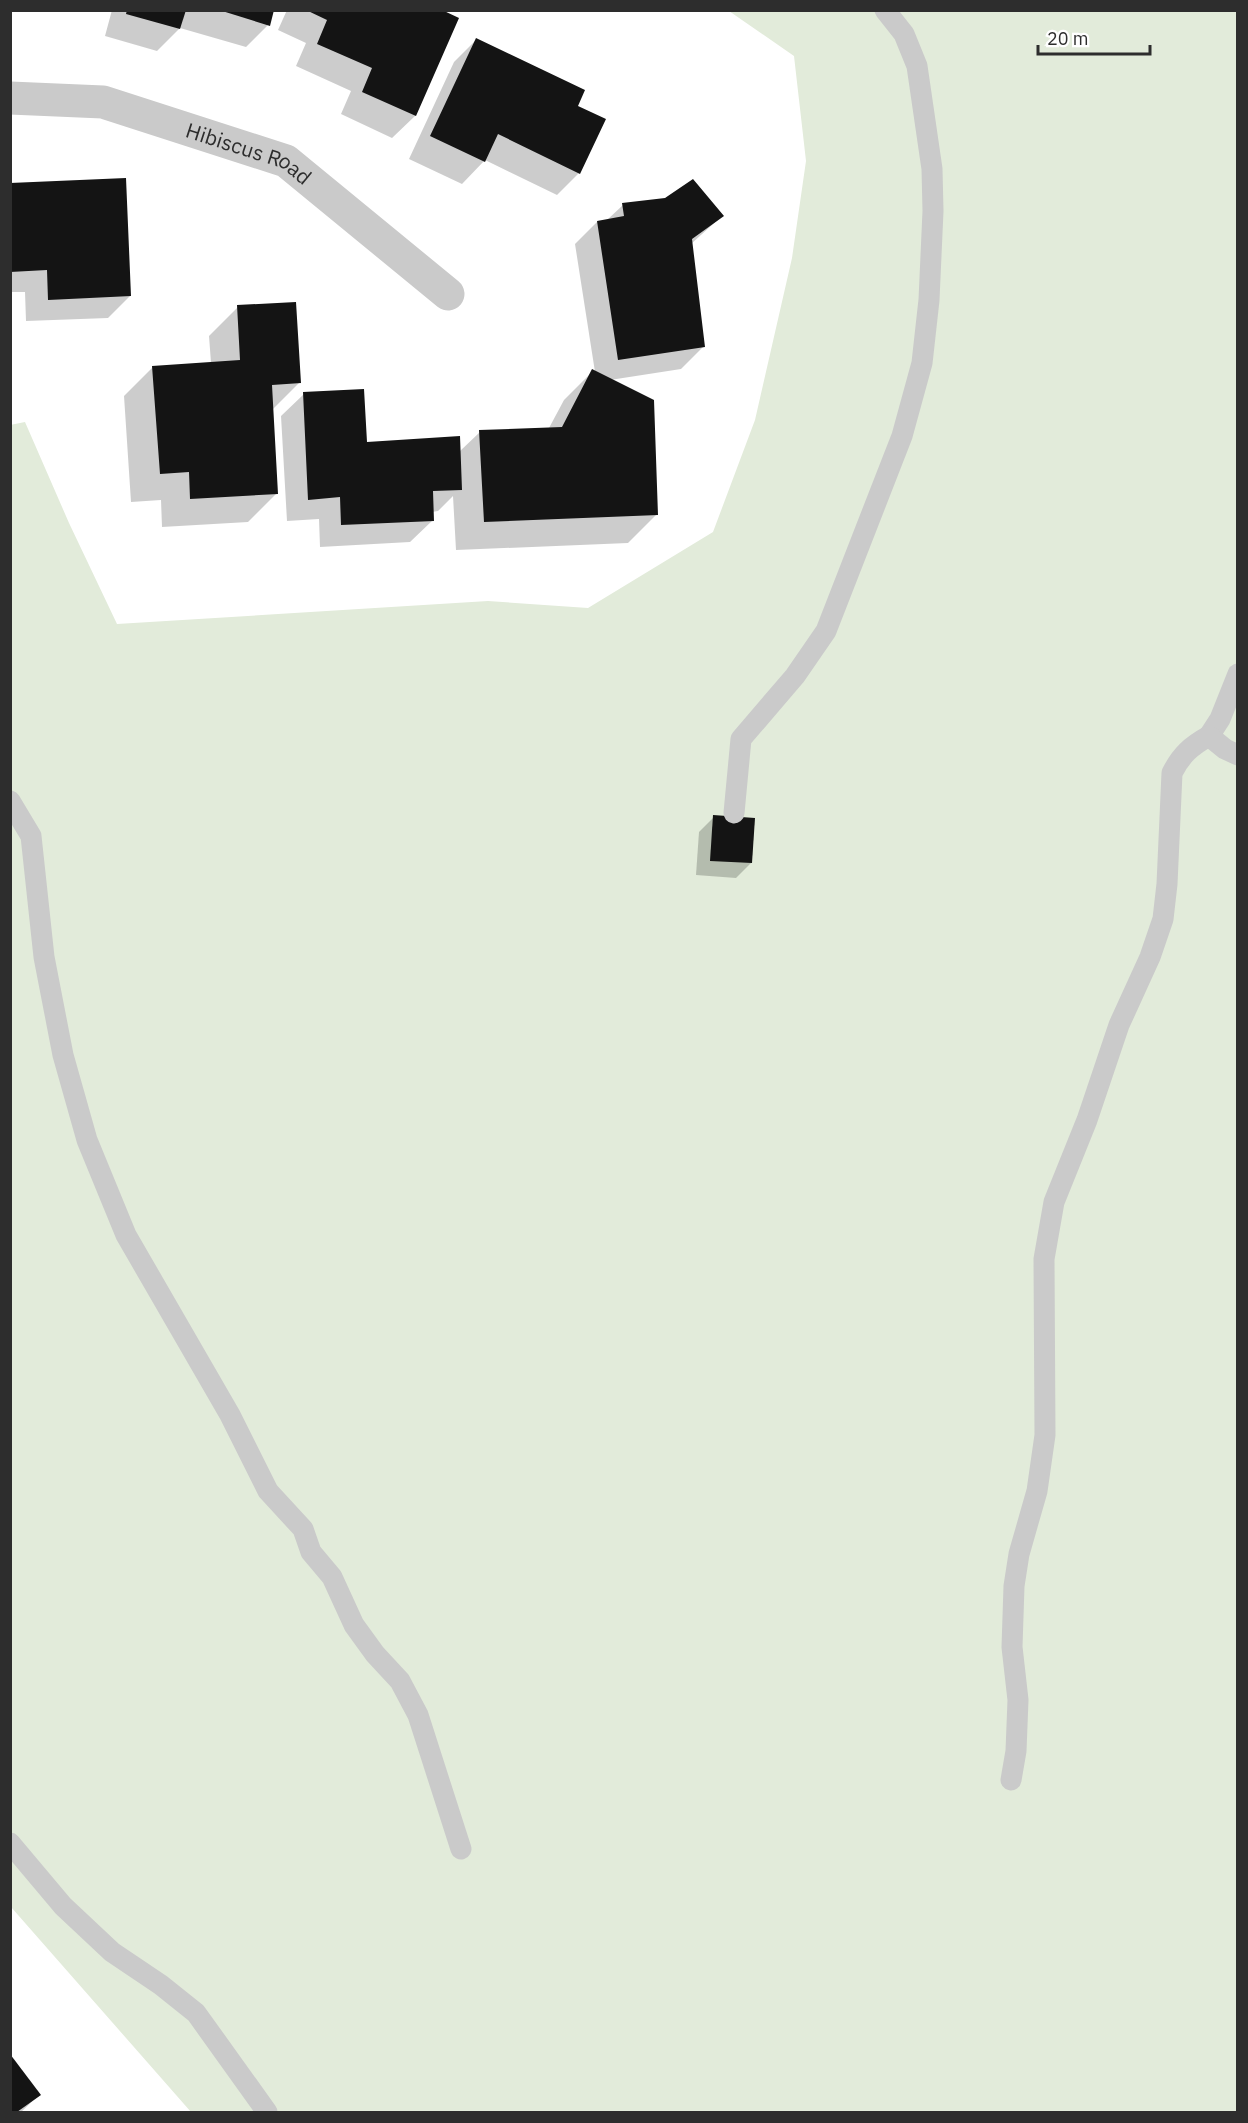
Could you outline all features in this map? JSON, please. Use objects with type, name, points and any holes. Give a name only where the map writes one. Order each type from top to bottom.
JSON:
[{"type":"street","name":"Hibiscus Road","points":[[10,98],[104,102],[286,161],[448,294]]},
{"type":"lane","points":[[734,813],[741,739],[795,676],[826,631],[902,436],[922,363],[930,288],[932,168],[917,66],[904,34],[885,10]]},
{"type":"lane","points":[[1011,1780],[1016,1751],[1018,1700],[1012,1647],[1014,1586],[1019,1554],[1037,1491],[1045,1435],[1044,1259],[1054,1202],[1087,1120],[1119,1025],[1150,957],[1163,919],[1167,884],[1172,773],[1178,760],[1189,747],[1209,736],[1220,719],[1238,674]]},
{"type":"lane","points":[[1209,736],[1225,749],[1238,755]]},
{"type":"lane","points":[[10,801],[31,836],[44,957],[63,1055],[87,1140],[126,1235],[230,1415],[268,1491],[303,1529],[311,1552],[332,1577],[354,1625],[375,1654],[400,1681],[418,1715],[461,1849]]},
{"type":"lane","points":[[10,1843],[63,1906],[112,1952],[161,1985],[196,2013],[267,2112]]},
{"type":"green space","points":[[729,11],[1237,11],[1237,2112],[191,2112],[11,1907],[10,425],[25,422],[69,523],[117,624],[488,601],[588,608],[713,532],[755,420],[792,258],[806,161],[794,56]]},
{"type":"building","points":[[127,10],[186,10],[180,29],[126,14]]},
{"type":"building","points":[[219,10],[274,10],[270,26]]},
{"type":"building","points":[[306,10],[442,10],[459,18],[416,116],[362,92],[372,68],[317,44],[327,20]]},
{"type":"building","points":[[476,38],[585,90],[578,106],[606,119],[580,174],[498,134],[485,162],[430,136]]},
{"type":"building","points":[[126,178],[131,296],[48,300],[47,270],[10,272],[10,183]]},
{"type":"building","points":[[693,179],[724,216],[692,239],[705,347],[618,360],[597,221],[624,216],[622,203],[665,198]]},
{"type":"building","points":[[296,302],[301,383],[272,385],[278,494],[190,499],[189,472],[160,474],[152,366],[240,360],[237,305]]},
{"type":"building","points":[[592,369],[654,400],[658,515],[484,522],[479,430],[562,427]]},
{"type":"building","points":[[364,389],[367,442],[460,436],[462,490],[433,491],[434,521],[341,525],[340,497],[308,500],[303,392]]},
{"type":"building","points":[[713,815],[755,818],[752,863],[710,861]]},
{"type":"building","points":[[10,2054],[41,2095],[17,2112],[10,2112]]}]
